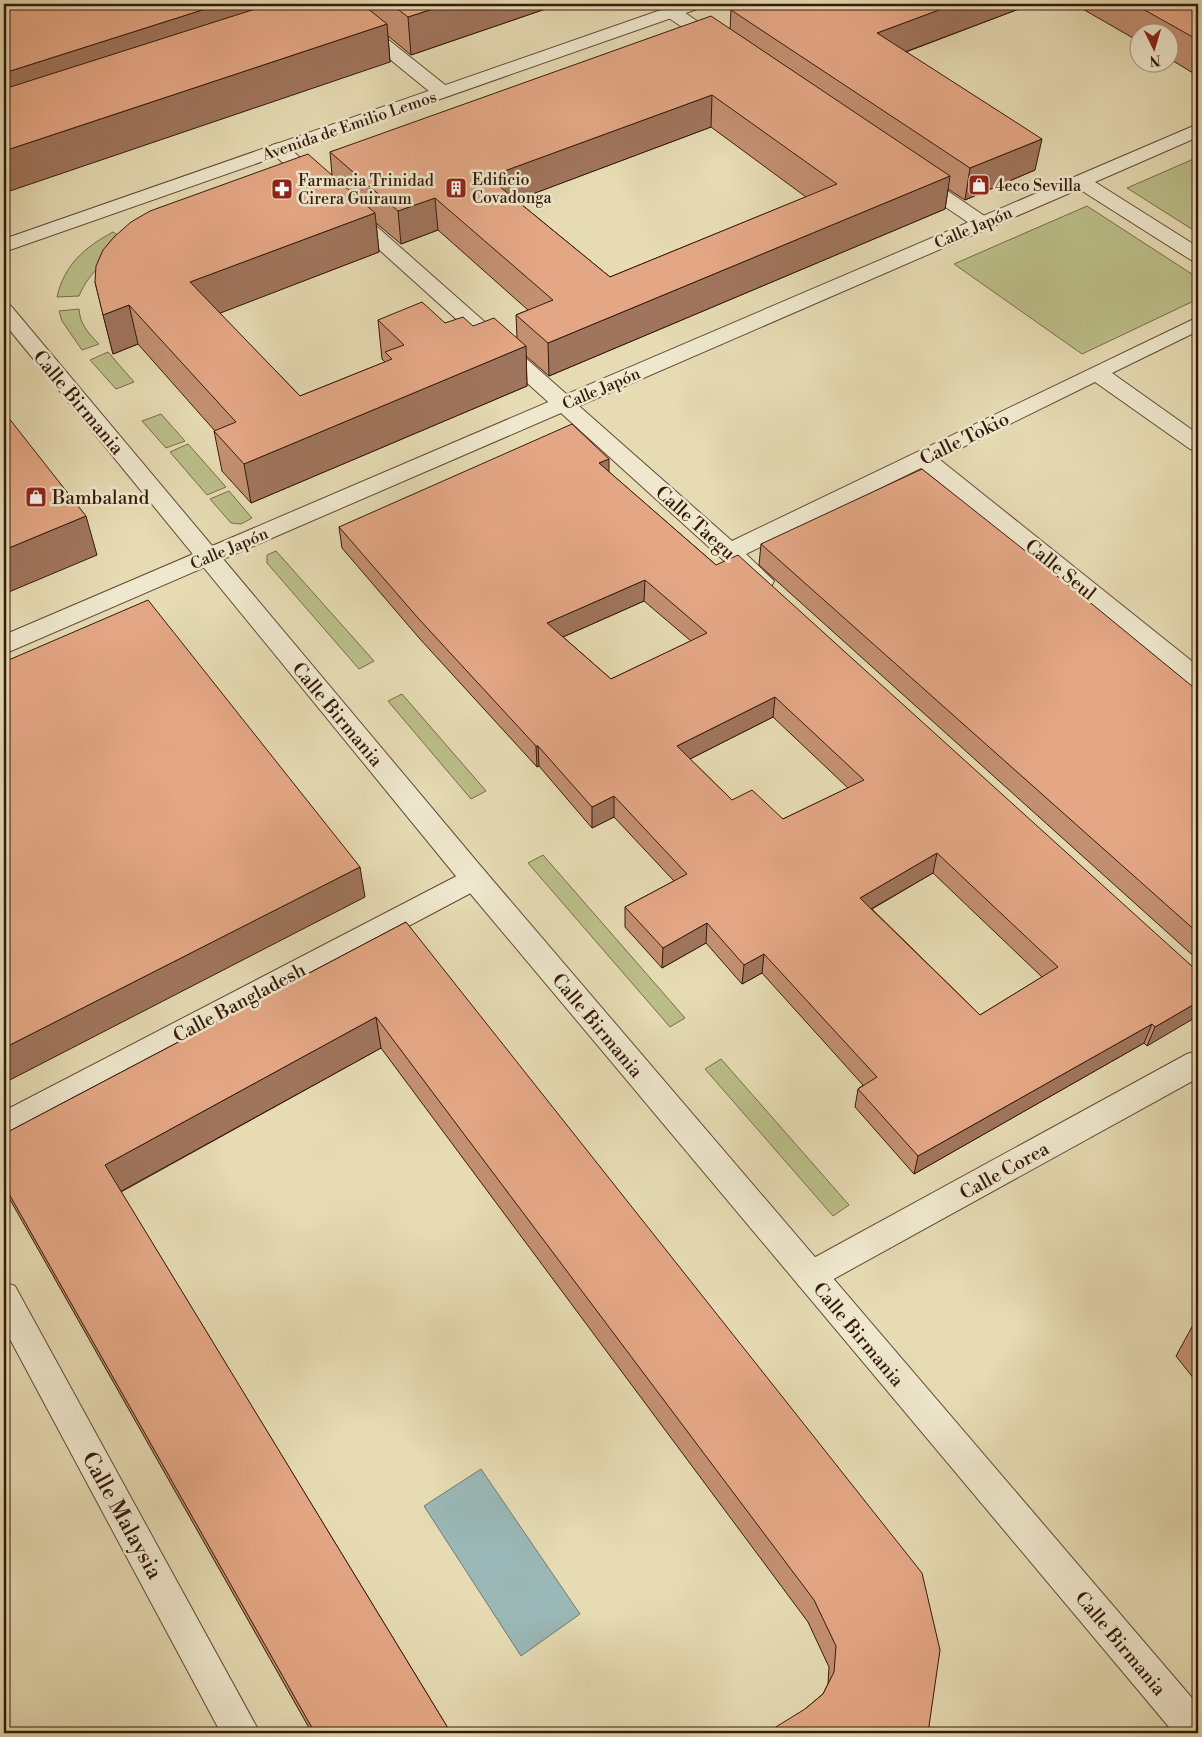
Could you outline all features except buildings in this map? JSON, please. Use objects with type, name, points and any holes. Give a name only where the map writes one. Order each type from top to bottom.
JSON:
[{"type":"street","name":"Avenida de Emilio Lemos","points":[[4,246],[694,4]]},
{"type":"street","points":[[672,12],[731,52]]},
{"type":"street","points":[[347,15],[442,92]]},
{"type":"street","name":"Calle Japón","points":[[4,645],[1198,130]]},
{"type":"street","name":"Calle Taegu","points":[[279,149],[781,599]]},
{"type":"street","points":[[904,170],[982,223]]},
{"type":"street","points":[[1080,181],[1198,256]]},
{"type":"street","name":"Calle Birmania","points":[[4,310],[474,878],[1198,1733]]},
{"type":"street","name":"Calle Tokio","points":[[730,552],[1198,323]]},
{"type":"street","points":[[1098,373],[1198,444]]},
{"type":"street","name":"Calle Seul","points":[[923,458],[1198,680]]},
{"type":"street","name":"Calle Bangladesh","points":[[4,1126],[474,878]]},
{"type":"street","name":"Calle Corea","points":[[810,1276],[1198,1063]]},
{"type":"street","name":"Calle Malaysia","points":[[4,1298],[242,1733]]},
{"type":"green space","points":[[1198,157],[1198,233],[1127,188]]},
{"type":"green space","points":[[1087,206],[1198,278],[1198,299],[1082,354],[954,264]]},
{"type":"green space","points":[[113,232],[132,244],[94,272],[79,296],[57,297],[70,266],[93,244]]},
{"type":"green space","points":[[79,309],[85,328],[99,344],[82,350],[62,321],[59,311]]},
{"type":"green space","points":[[108,352],[134,382],[116,389],[90,360]]},
{"type":"green space","points":[[161,414],[185,441],[166,448],[142,421]]},
{"type":"green space","points":[[188,444],[226,487],[207,495],[170,452]]},
{"type":"green space","points":[[229,491],[252,518],[241,524],[231,523],[210,499]]},
{"type":"green space","points":[[276,551],[374,661],[359,669],[267,563],[267,555]]},
{"type":"green space","points":[[402,694],[486,791],[471,799],[388,701]]},
{"type":"green space","points":[[543,855],[685,1018],[670,1027],[528,863]]},
{"type":"green space","points":[[721,1059],[849,1205],[833,1216],[705,1069]]},
{"type":"water","points":[[481,1469],[580,1614],[521,1656],[424,1506]]},
{"type":"place","name":"4eco Sevilla","points":[[979,185]]},
{"type":"place","name":"Edificio Covadonga","points":[[456,188]]},
{"type":"place","name":"Farmacia Trinidad Cirera Guiraum","points":[[282,189]]},
{"type":"place","name":"Bambaland","points":[[36,497]]}]
